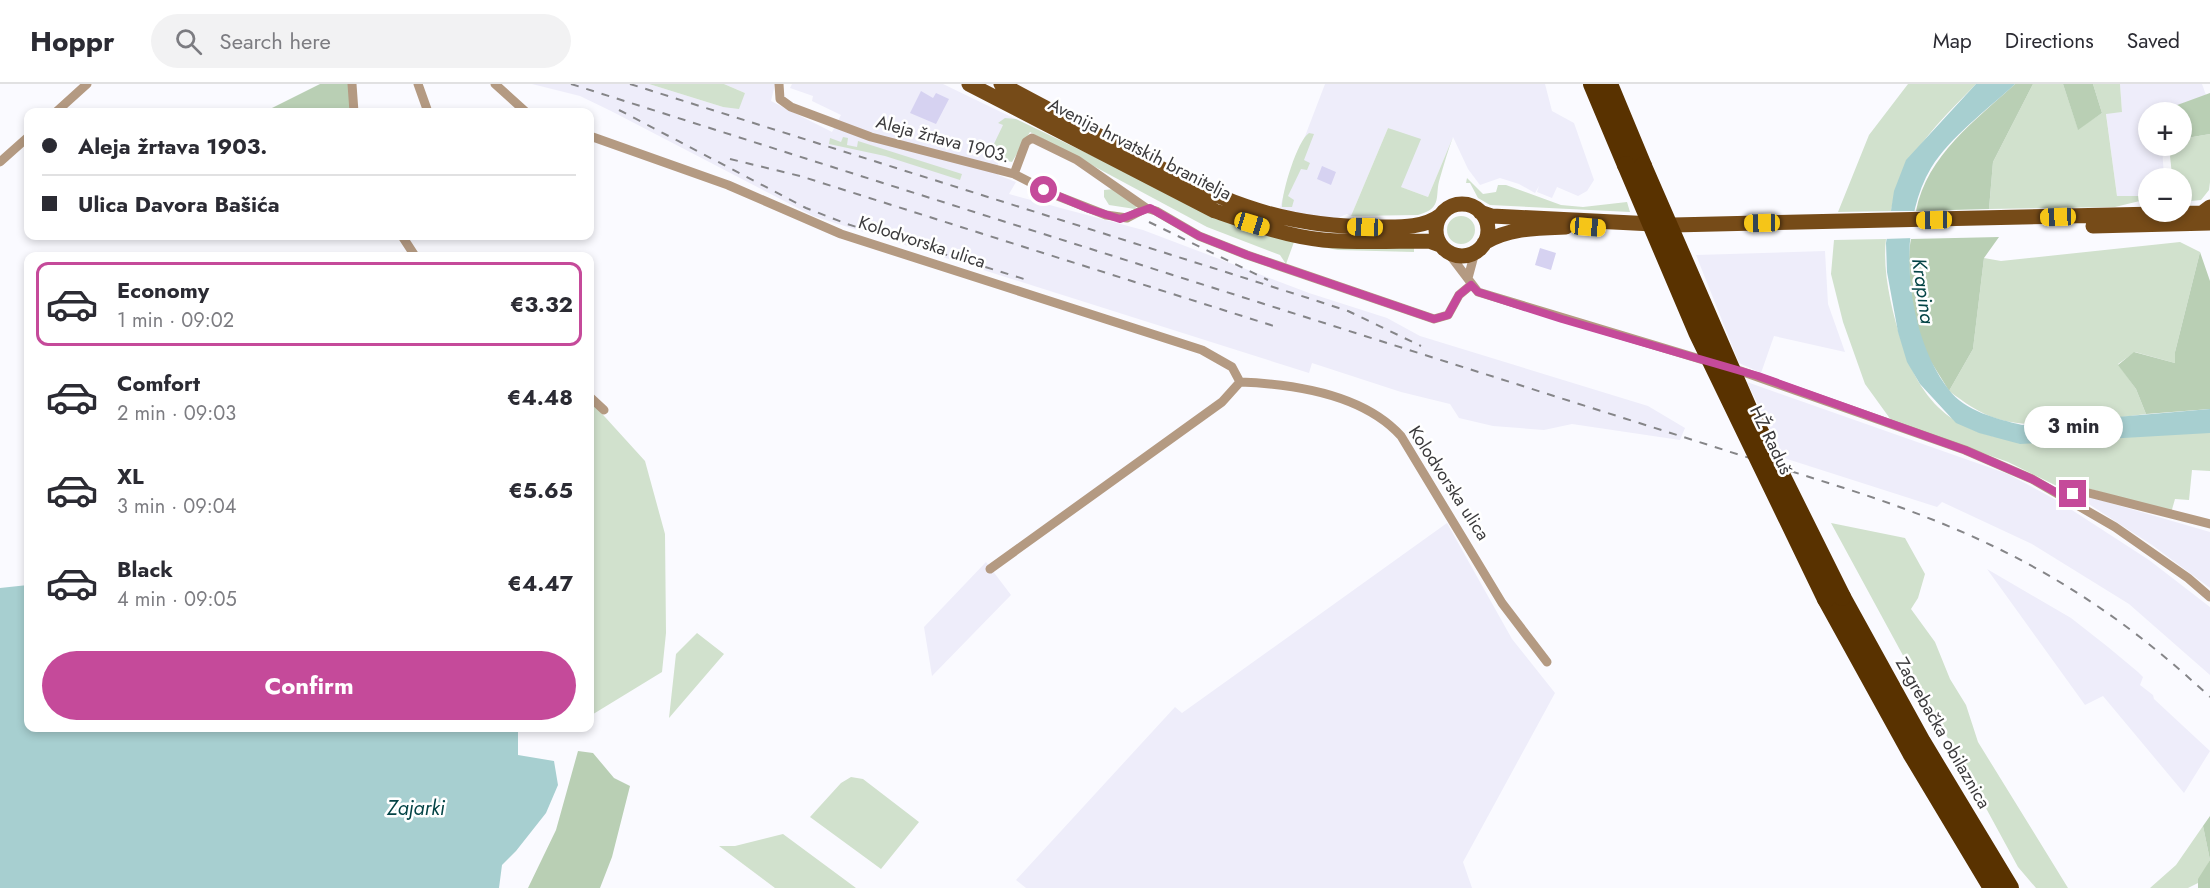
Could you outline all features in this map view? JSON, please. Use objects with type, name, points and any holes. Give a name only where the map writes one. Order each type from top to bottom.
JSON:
[{"type":"highway","points":[[1592,84],[1635,166]]},
{"type":"highway","points":[[1609,84],[1635,166]]},
{"type":"highway","name":"HŽ Raduš","points":[[1635,166],[1712,364],[1834,598]]},
{"type":"highway","name":"Zagrebačka obilaznica","points":[[1834,598],[1911,753],[1992,888]]},
{"type":"highway","name":"Zagrebačka obilaznica","points":[[1834,598],[2010,888]]},
{"type":"main road","name":"Avenija hrvatskih branitelja","points":[[969,84],[1215,211],[1252,224],[1321,240],[1429,241],[1443,247]]},
{"type":"main road","name":"Avenija hrvatskih branitelja","points":[[1001,84],[1209,193],[1270,216],[1312,224],[1384,227],[1422,225],[1440,215]]},
{"type":"main road","points":[[1804,226],[1679,233],[1562,227],[1513,231],[1499,234],[1479,248],[1460,256],[1443,247],[1436,230],[1440,215],[1457,205],[1469,205],[1492,216],[1605,219],[1660,224],[1804,226],[2210,223]]},
{"type":"main road","points":[[1999,223],[2202,213],[2210,207]]},
{"type":"main road","points":[[1479,248],[1487,223],[1480,212]]},
{"type":"street","points":[[60,108],[87,84]]},
{"type":"street","points":[[352,84],[354,108]]},
{"type":"street","points":[[418,84],[427,108]]},
{"type":"street","points":[[495,84],[522,108]]},
{"type":"street","name":"Aleja žrtava 1903.","points":[[779,84],[777,92],[782,101],[871,137],[1014,174],[1089,209],[1120,219],[1127,218],[1146,208]]},
{"type":"street","name":"Kolodvorska ulica","points":[[594,137],[728,185],[842,234],[1202,350],[1232,367],[1240,382],[1302,388],[1352,402],[1389,422],[1401,436],[1502,603],[1547,662]]},
{"type":"street","points":[[1014,174],[1026,142],[1032,138],[1077,160],[1146,208],[1156,211],[1199,236],[1247,255],[1434,319],[1448,315],[1469,282],[1479,248]]},
{"type":"street","points":[[0,162],[24,140]]},
{"type":"street","points":[[1443,247],[1478,292],[1758,376],[1965,450],[2032,479],[2115,527],[2188,578],[2210,597]]},
{"type":"street","points":[[990,569],[1222,402],[1240,382]]},
{"type":"street","points":[[594,401],[604,410]]},
{"type":"street","points":[[2061,495],[2085,492],[2210,524]]},
{"type":"shaded area","points":[[532,84],[649,84],[723,107],[745,93],[724,84],[775,84],[771,101],[832,132],[841,115],[812,101],[813,96],[790,88],[792,84],[943,84],[1030,126],[1015,156],[1000,153],[998,158],[998,175],[1016,182],[1009,194],[1143,230],[1309,293],[1387,318],[1420,336],[1648,406],[1685,428],[1680,440],[1572,424],[1544,430],[1493,426],[1459,418],[1450,404],[1401,392],[1312,363],[1309,373],[813,216],[580,96]]},
{"type":"shaded area","points":[[1325,84],[1545,84],[1552,111],[1574,123],[1594,180],[1587,191],[1578,196],[1557,187],[1552,198],[1537,192],[1539,186],[1535,193],[1519,184],[1500,178],[1480,185],[1468,169],[1453,137],[1428,197],[1401,187],[1392,130],[1388,128],[1351,216],[1347,214],[1333,220],[1297,214],[1280,208],[1286,186]]},
{"type":"shaded area","points":[[2120,84],[2202,84],[2206,95],[2187,102],[2138,102],[2138,156],[2163,156],[2163,168],[2138,168],[2138,196],[2117,196],[2106,113],[2122,112]]},
{"type":"shaded area","points":[[1825,251],[1828,304],[1845,352],[1774,336],[1761,373],[1739,363],[1696,255]]},
{"type":"shaded area","points":[[1747,382],[2008,474],[2058,501],[2149,560],[2210,607],[2210,675],[2129,604],[2032,544],[1942,502],[1937,507],[1784,458]]},
{"type":"shaded area","points":[[2086,496],[2210,532],[2210,588],[2152,545],[2084,501]]},
{"type":"shaded area","points":[[1447,523],[1512,639],[1555,693],[1463,862],[1472,888],[1026,888],[1016,880],[1175,707],[1182,713]]},
{"type":"shaded area","points":[[986,562],[1011,595],[932,676],[924,627]]},
{"type":"shaded area","points":[[1987,569],[2071,618],[2108,647],[2143,677],[2140,685],[2210,751],[2184,793],[2103,696],[2085,705]]},
{"type":"green space","points":[[320,84],[349,84],[351,108],[272,108]]},
{"type":"green space","points":[[649,84],[724,84],[745,93],[739,109],[723,107]]},
{"type":"green space","points":[[1908,84],[1976,84],[1936,126],[1912,157],[1896,192],[1891,211],[1838,212],[1869,135]]},
{"type":"green space","points":[[2015,84],[2033,84],[1993,162],[1989,209],[1916,211],[1922,191],[1942,156],[1969,125]]},
{"type":"green space","points":[[2033,84],[2063,84],[2078,129],[2102,113],[2093,84],[2120,84],[2122,112],[2106,114],[2117,196],[2138,196],[2138,201],[2115,207],[1989,209],[1993,162]]},
{"type":"green space","points":[[2063,84],[2093,84],[2102,113],[2078,130]]},
{"type":"green space","points":[[2210,93],[2210,134],[2192,137],[2192,102],[2185,102]]},
{"type":"green space","points":[[1005,118],[1016,119],[1232,223],[1414,248],[1414,252],[1338,250],[1294,242],[1286,264],[1280,255],[1207,227],[1030,132],[1012,162],[998,159],[1000,153],[992,148],[1003,125],[998,123]]},
{"type":"green space","points":[[1388,128],[1421,139],[1401,187],[1428,197],[1453,137],[1438,184],[1435,205],[1432,209],[1418,215],[1351,216]]},
{"type":"green space","points":[[1309,133],[1314,134],[1304,160],[1310,163],[1307,170],[1301,169],[1288,196],[1294,200],[1292,207],[1282,207],[1291,167],[1304,138]]},
{"type":"green space","points":[[2210,134],[2209,190],[2201,200],[2192,201],[2192,168],[2171,168],[2170,156],[2192,156],[2192,137]]},
{"type":"green space","points":[[843,137],[848,138],[847,145],[857,147],[858,141],[962,174],[960,180],[885,156],[829,144],[830,138],[841,142]]},
{"type":"green space","points":[[1467,178],[1483,194],[1496,192],[1498,185],[1506,185],[1561,205],[1583,207],[1627,202],[1630,212],[1490,205],[1478,198],[1470,183],[1466,183]]},
{"type":"green space","points":[[1114,189],[1137,205],[1135,209],[1109,205],[1104,197],[1104,190]]},
{"type":"green space","points":[[1461,216],[1471,220],[1475,230],[1471,240],[1461,244],[1451,240],[1447,230],[1451,220]]},
{"type":"green space","points":[[1999,237],[1984,258],[1973,349],[1949,391],[1927,355],[1918,330],[1910,281],[1911,239]]},
{"type":"green space","points":[[1886,239],[1885,264],[1889,291],[1902,343],[1924,390],[1953,419],[1989,435],[2030,441],[2075,441],[2166,433],[2210,433],[2210,471],[2192,470],[2189,500],[2175,499],[2171,513],[2084,487],[2063,489],[2008,462],[1891,420],[1865,384],[1843,322],[1831,274],[1834,240]]},
{"type":"green space","points":[[2180,242],[2200,252],[2175,352],[2175,363],[2135,352],[2118,364],[2136,389],[2146,414],[2071,423],[2015,423],[1985,414],[1949,391],[1973,349],[1984,258],[2001,261]]},
{"type":"green space","points":[[2200,252],[2210,281],[2210,409],[2146,414],[2136,389],[2118,365],[2134,352],[2175,363],[2175,352]]},
{"type":"green space","points":[[594,407],[645,461],[665,534],[666,633],[662,672],[594,714]]},
{"type":"green space","points":[[1831,523],[1905,538],[1925,574],[1918,598],[1911,609],[1935,642],[1950,679],[1966,705],[1978,742],[2068,888],[2036,888],[2018,867]]},
{"type":"green space","points":[[697,633],[724,654],[669,718],[676,654]]},
{"type":"green space","points":[[578,751],[593,753],[614,778],[630,786],[612,857],[600,888],[528,888],[556,830]]},
{"type":"green space","points":[[851,777],[863,779],[919,822],[881,869],[810,817],[841,783]]},
{"type":"green space","points":[[2210,816],[2210,860],[2203,826]]},
{"type":"green space","points":[[2203,826],[2210,860],[2198,883],[2188,888],[2150,888],[2176,865]]},
{"type":"green space","points":[[783,834],[856,888],[775,888],[719,846],[735,846]]},
{"type":"green space","points":[[2210,860],[2210,888],[2198,888],[2198,879]]},
{"type":"water","points":[[1976,84],[2015,84],[1959,134],[1931,168],[1920,193],[1913,220],[1910,250],[1910,281],[1923,341],[1934,367],[1949,390],[1973,409],[2022,425],[2210,409],[2210,433],[2020,444],[1979,433],[1956,423],[1920,384],[1907,362],[1898,332],[1887,272],[1886,243],[1894,191],[1906,160]]},
{"type":"water","name":"Zajarki","points":[[24,585],[24,732],[518,732],[518,755],[554,761],[558,785],[546,813],[502,865],[499,888],[0,888],[0,588]]},
{"type":"pier","points":[[1888,211],[1919,211],[1914,238],[1883,239]]},
{"type":"building","points":[[921,91],[933,98],[936,93],[949,99],[936,124],[910,113]]},
{"type":"building","points":[[1322,166],[1336,172],[1331,185],[1317,179]]},
{"type":"building","points":[[1540,248],[1556,253],[1551,270],[1535,265]]},
{"type":"railway","points":[[571,84],[1898,506],[1995,547],[2040,570],[2125,626],[2210,697]]},
{"type":"railway","points":[[630,84],[1348,311],[1421,346]]},
{"type":"railway","points":[[619,110],[806,208],[847,224],[1024,279]]},
{"type":"railway","points":[[730,159],[800,176],[1277,327]]},
{"type":"railway","points":[[1149,222],[1268,280]]},
{"type":"route","points":[[1044,190],[1120,219],[1150,208],[1199,236],[1247,255],[1434,319],[1448,315],[1459,295],[1471,285],[1478,292],[1562,319],[1758,376],[1965,450],[2032,479],[2061,495],[2073,494]]},
{"type":"water label","name":"Krapina","points":[[1923,291]]}]
